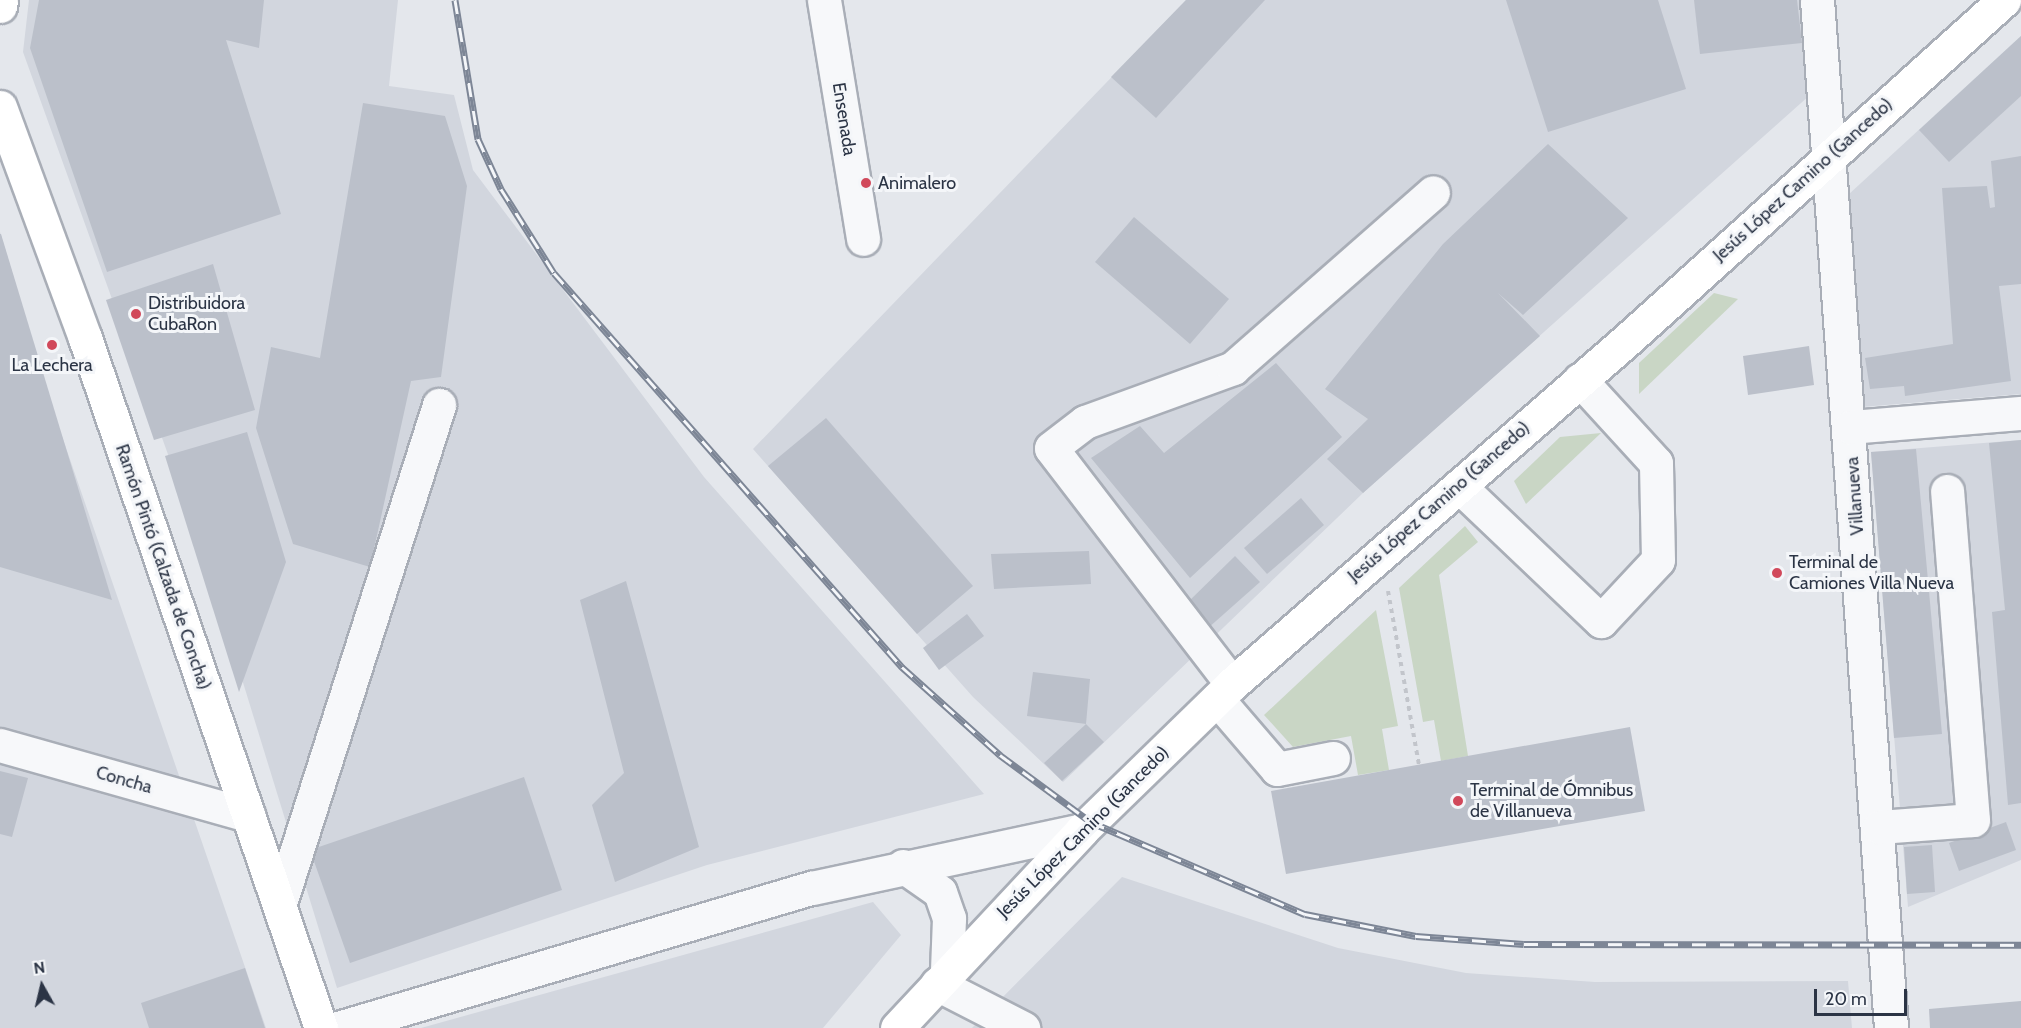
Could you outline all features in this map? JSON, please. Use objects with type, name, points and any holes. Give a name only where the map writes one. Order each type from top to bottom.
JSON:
[{"type":"main road","points":[[0,6],[1,0]]},
{"type":"main road","name":"Jesús López Camino (Gancedo)","points":[[897,1028],[942,977],[1082,830],[1225,691],[1580,380],[2004,0]]},
{"type":"main road","name":"Ramón Pintó (Calzada de Concha)","points":[[0,107],[280,903],[321,1028]]},
{"type":"street","name":"Ensenada","points":[[824,0],[863,239]]},
{"type":"street","name":"Villanueva","points":[[1817,0],[1879,827],[1891,1028]]},
{"type":"street","points":[[1333,758],[1277,769],[1225,691],[1051,448],[1085,422],[1233,368],[1433,192]]},
{"type":"street","points":[[1459,486],[1601,621],[1658,560],[1656,463],[1580,380]]},
{"type":"street","points":[[280,903],[439,405]]},
{"type":"street","points":[[1850,427],[2021,413]]},
{"type":"street","points":[[1879,827],[1973,820],[1947,491]]},
{"type":"street","name":"Concha","points":[[0,745],[248,815]]},
{"type":"street","points":[[338,1028],[903,866],[1082,830]]},
{"type":"street","points":[[903,866],[940,892],[949,918],[942,977],[1023,1028]]},
{"type":"path","points":[[1381,552],[1419,765]]},
{"type":"shaded area","points":[[29,0],[398,0],[389,86],[454,95],[473,170],[704,477],[984,794],[707,865],[337,988],[201,546],[23,52]]},
{"type":"shaded area","points":[[1186,0],[1799,0],[1810,95],[1363,493],[1063,782],[973,697],[753,449]]},
{"type":"shaded area","points":[[2021,36],[2021,394],[1861,407],[1836,206]]},
{"type":"shaded area","points":[[0,232],[54,413],[266,1028],[0,1028]]},
{"type":"shaded area","points":[[2021,440],[2021,860],[1908,907],[1871,452]]},
{"type":"shaded area","points":[[1122,877],[1338,948],[1466,973],[1595,982],[1848,981],[1852,1028],[972,1028]]},
{"type":"shaded area","points":[[873,902],[901,935],[823,1028],[421,1028]]},
{"type":"green space","points":[[1714,293],[1738,299],[1639,394],[1639,363]]},
{"type":"green space","points":[[1601,433],[1526,504],[1514,481],[1560,437]]},
{"type":"green space","points":[[1465,526],[1478,542],[1439,575],[1468,756],[1441,761],[1434,720],[1423,722],[1399,588]]},
{"type":"green space","points":[[1376,610],[1398,726],[1382,729],[1389,770],[1358,775],[1351,736],[1293,747],[1264,715]]},
{"type":"building","points":[[39,0],[264,0],[259,48],[226,40],[281,214],[107,272],[30,48]]},
{"type":"building","points":[[1186,0],[1265,0],[1156,118],[1111,77]]},
{"type":"building","points":[[1506,0],[1658,0],[1686,89],[1548,132]]},
{"type":"building","points":[[1694,0],[1797,0],[1802,43],[1700,54]]},
{"type":"building","points":[[2021,36],[2021,96],[1949,162],[1919,130]]},
{"type":"building","points":[[363,103],[445,116],[467,186],[441,377],[411,381],[370,567],[293,544],[256,428],[271,347],[320,358]]},
{"type":"building","points":[[1548,144],[1628,218],[1523,315],[1498,293],[1540,336],[1363,493],[1327,459],[1368,419],[1325,389],[1443,244]]},
{"type":"building","points":[[2021,156],[2021,284],[1999,286],[2011,381],[1905,396],[1904,386],[1870,389],[1865,358],[1953,344],[1942,188],[1987,186],[1990,208],[1995,207],[1991,161]]},
{"type":"building","points":[[1134,217],[1229,299],[1190,344],[1095,262]]},
{"type":"building","points":[[1,234],[112,600],[0,567]]},
{"type":"building","points":[[213,264],[255,410],[154,440],[106,300]]},
{"type":"building","points":[[1809,346],[1814,385],[1748,395],[1743,356]]},
{"type":"building","points":[[1276,363],[1342,437],[1190,578],[1091,458],[1140,426],[1164,453]]},
{"type":"building","points":[[826,418],[973,586],[917,634],[768,466]]},
{"type":"building","points":[[247,432],[286,562],[239,692],[165,456]]},
{"type":"building","points":[[2021,440],[2021,803],[2008,805],[1992,612],[2005,610],[1989,443]]},
{"type":"building","points":[[1916,449],[1942,734],[1894,738],[1871,452]]},
{"type":"building","points":[[1301,498],[1324,525],[1267,574],[1244,548]]},
{"type":"building","points":[[1089,551],[1091,584],[994,589],[991,554]]},
{"type":"building","points":[[1235,556],[1260,582],[1207,629],[1186,604]]},
{"type":"building","points":[[626,581],[699,847],[615,882],[592,805],[624,773],[580,600]]},
{"type":"building","points":[[967,614],[984,636],[939,670],[923,648]]},
{"type":"building","points":[[1033,672],[1090,679],[1086,724],[1027,716]]},
{"type":"building","points":[[1086,724],[1104,742],[1062,781],[1044,763]]},
{"type":"building","name":"Terminal de Ómnibus de Villanueva","points":[[1630,727],[1645,811],[1286,874],[1271,791]]},
{"type":"building","points":[[0,771],[28,778],[12,837],[0,834]]},
{"type":"building","points":[[524,777],[562,890],[350,963],[310,850]]},
{"type":"building","points":[[2006,822],[2016,850],[1959,871],[1949,843]]},
{"type":"building","points":[[1932,845],[1935,892],[1907,894],[1904,847]]},
{"type":"building","points":[[245,968],[265,1028],[149,1028],[141,1003]]},
{"type":"building","points":[[2021,1001],[2021,1028],[1930,1028],[1929,1009]]},
{"type":"railway","points":[[455,0],[478,139],[501,189],[554,273],[902,667],[1000,755],[1091,822],[1305,914],[1416,936],[1524,944],[2021,945]]},
{"type":"place","name":"Animalero","points":[[866,183]]},
{"type":"place","name":"Distribuidora CubaRon","points":[[136,314]]},
{"type":"place","name":"La Lechera","points":[[52,345]]},
{"type":"place","name":"Terminal de Camiones Villa Nueva","points":[[1777,573]]},
{"type":"place","name":"Terminal de Ómnibus de Villanueva","points":[[1458,801]]}]
